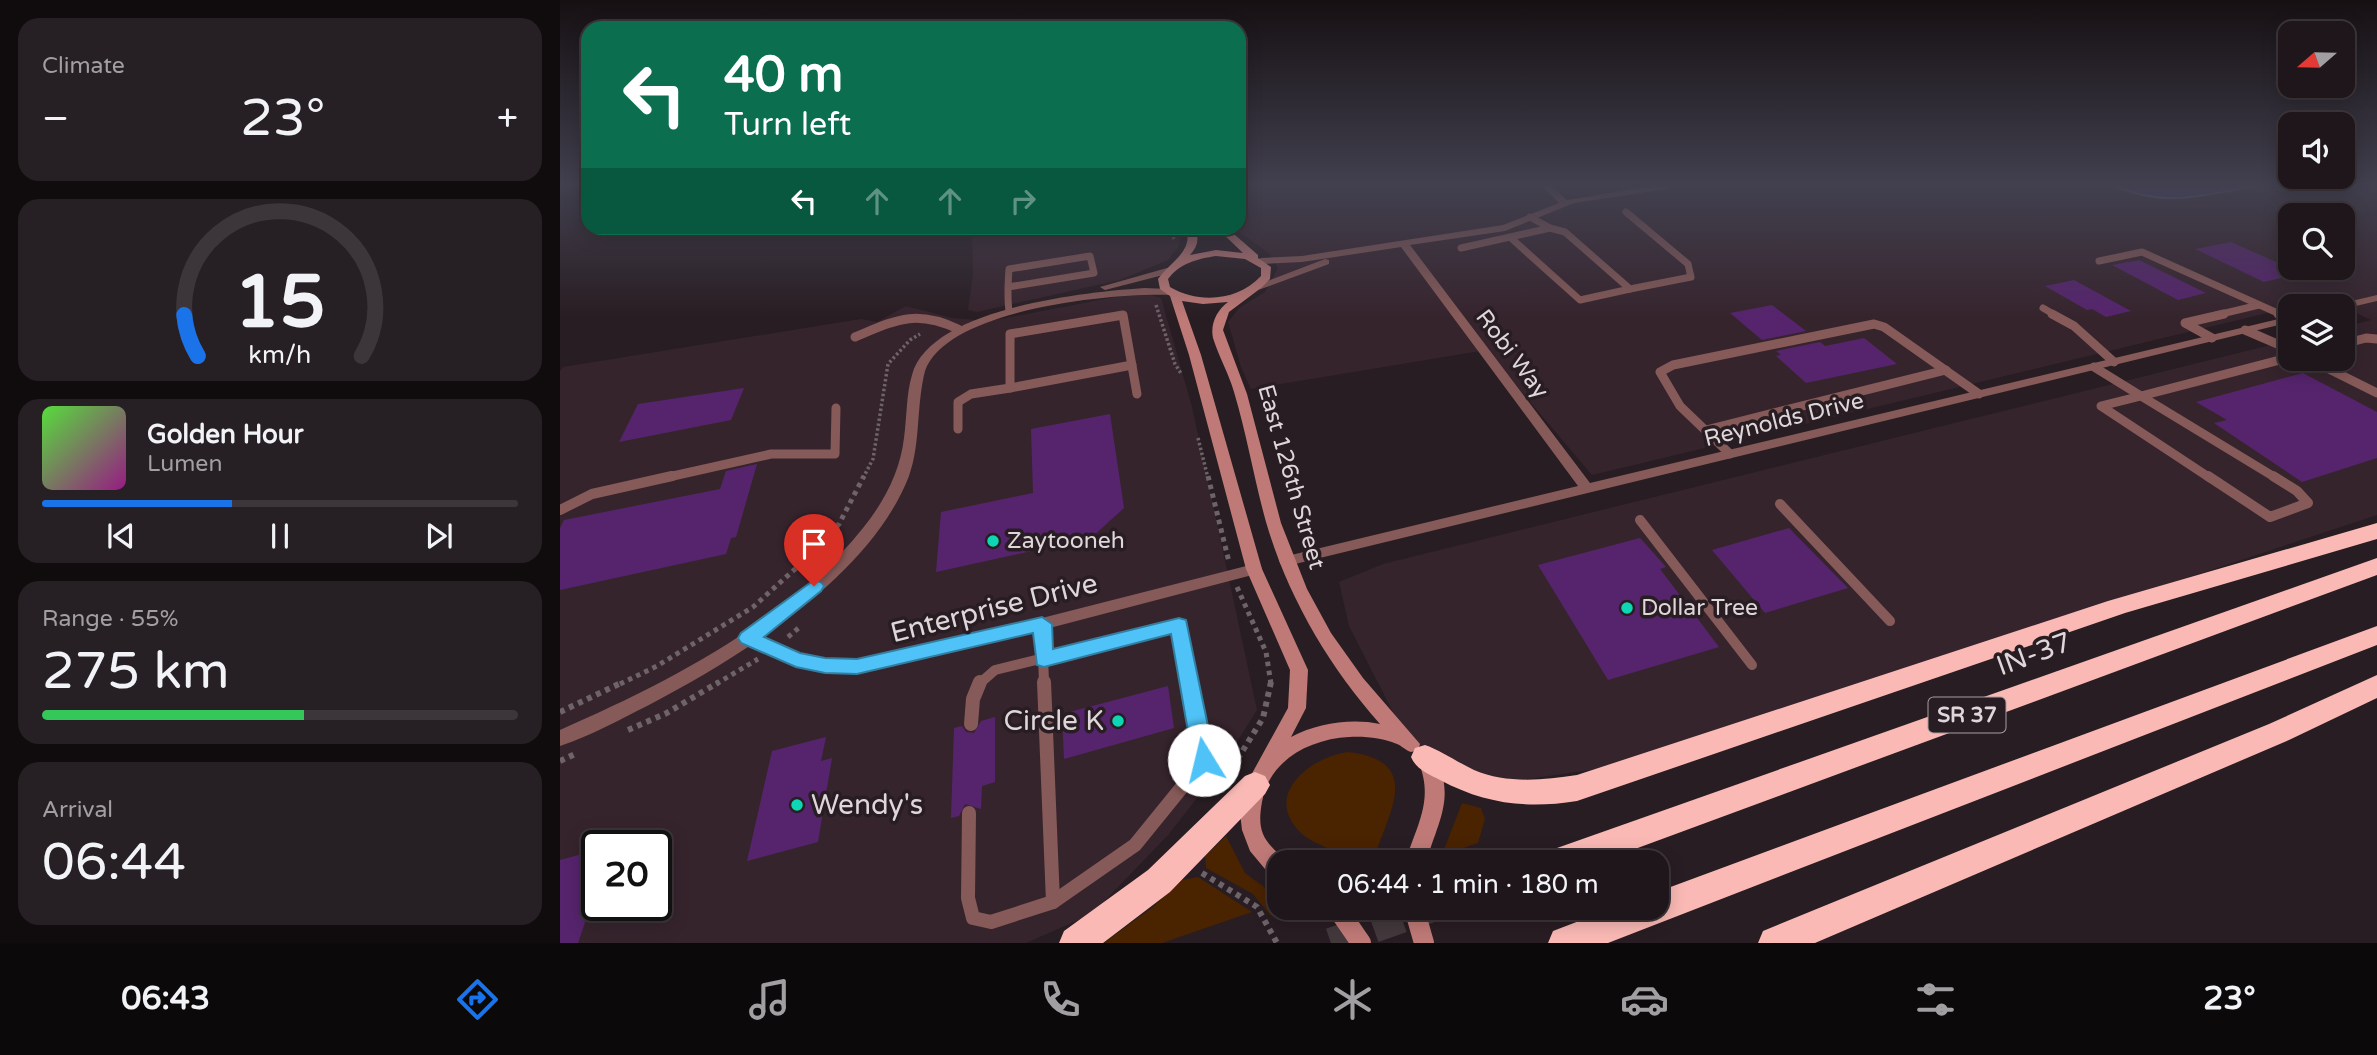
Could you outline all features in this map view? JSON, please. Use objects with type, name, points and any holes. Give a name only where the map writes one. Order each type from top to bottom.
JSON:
[{"type":"highway","points":[[1418,750],[1455,776],[1489,789],[1522,794],[1577,788],[2117,607],[2377,531]]},
{"type":"highway","name":"IN-37","points":[[1592,850],[2377,566]]},
{"type":"highway","points":[[1669,903],[2377,635]]},
{"type":"highway","points":[[1775,943],[2279,732],[2377,686]]},
{"type":"highway","points":[[1076,943],[1159,881],[1261,775]]},
{"type":"highway","points":[[1565,943],[1625,920]]},
{"type":"main road","points":[[1193,235],[1193,245],[1162,282],[1172,294],[1200,373],[1254,569],[1268,605],[1292,650],[1301,683],[1294,716],[1261,775],[1250,806],[1252,835],[1257,846],[1267,856]]},
{"type":"main road","points":[[1172,294],[1194,300],[1218,300],[1254,289],[1267,273],[1258,260],[1231,235]]},
{"type":"main road","points":[[1172,268],[1216,253],[1258,260]]},
{"type":"main road","name":"East 126th Street","points":[[1254,289],[1222,313],[1217,324],[1217,335],[1239,387],[1287,561],[1312,614],[1348,669],[1378,711],[1418,750]]},
{"type":"main road","points":[[1261,775],[1303,740],[1342,729],[1385,732],[1418,750],[1435,780],[1437,799],[1419,850]]},
{"type":"main road","points":[[1345,920],[1361,943]]},
{"type":"main road","points":[[1417,920],[1424,943]]},
{"type":"street","points":[[1258,260],[1404,244],[1493,230]]},
{"type":"street","points":[[1254,289],[1328,261],[1404,244]]},
{"type":"street","name":"Robi Way","points":[[1404,244],[1587,489]]},
{"type":"street","points":[[1026,308],[1172,268]]},
{"type":"street","points":[[560,738],[689,674],[748,638],[782,615],[847,557],[885,510],[903,475],[910,444],[918,374],[923,360],[933,347],[958,329],[1009,311],[1130,291],[1172,294]]},
{"type":"street","points":[[2355,303],[2377,298]]},
{"type":"street","name":"Reynolds Drive","points":[[1287,561],[2278,322]]},
{"type":"street","name":"Enterprise Drive","points":[[748,638],[796,659],[825,666],[857,666],[1042,624],[1254,569]]},
{"type":"lane","points":[[1461,248],[1512,239],[1543,230]]},
{"type":"lane","points":[[1558,230],[1565,232],[1630,289]]},
{"type":"lane","points":[[1512,239],[1580,300],[1691,277],[1688,264],[1647,230]]},
{"type":"lane","points":[[2099,261],[2142,252],[2174,264],[2278,313]]},
{"type":"lane","points":[[1008,287],[1094,273],[1090,257],[1009,269],[1008,287],[1009,311]]},
{"type":"lane","points":[[2213,338],[2185,323],[2259,304]]},
{"type":"lane","points":[[2043,308],[2074,326],[2114,362]]},
{"type":"lane","points":[[855,337],[908,316],[919,315],[942,321],[958,329]]},
{"type":"lane","points":[[1010,388],[1010,334],[1123,316],[1138,394]]},
{"type":"lane","points":[[1730,454],[1664,383],[1660,372],[1673,365],[1874,324],[1884,327],[1979,394]]},
{"type":"lane","points":[[2245,330],[2278,344]]},
{"type":"lane","points":[[2355,341],[2377,339]]},
{"type":"lane","points":[[2094,367],[2141,396],[2297,491],[2308,503],[2270,517],[2101,406],[2141,396],[2278,360]]},
{"type":"lane","points":[[958,429],[958,402],[971,394],[1132,366]]},
{"type":"lane","points":[[1706,429],[1946,370]]},
{"type":"lane","points":[[2332,371],[2377,394]]},
{"type":"lane","points":[[560,510],[592,494],[771,454],[835,454],[836,408]]},
{"type":"lane","points":[[1780,504],[1890,621]]},
{"type":"lane","points":[[1640,520],[1752,665]]},
{"type":"lane","points":[[1042,624],[1053,902]]},
{"type":"lane","points":[[969,813],[968,898],[973,918],[991,922],[1053,902],[1135,845],[1204,760],[1179,625],[995,670],[981,678],[973,692],[971,724]]},
{"type":"path","points":[[1171,248],[1173,235]]},
{"type":"path","points":[[1150,298],[1156,305],[1185,385]]},
{"type":"path","points":[[560,712],[657,666],[700,641],[752,607],[815,551],[839,524],[873,459],[888,364],[910,340],[942,321]]},
{"type":"path","points":[[1196,434],[1227,556]]},
{"type":"path","points":[[1264,917],[1277,943]]},
{"type":"shaded area","points":[[1246,230],[2278,230],[2278,280],[2355,280],[2355,230],[2377,230],[2377,515],[1618,766],[1520,780],[1421,767],[1349,626],[1339,582],[1383,564],[2278,343],[2278,371],[2355,371],[2355,324],[2371,320],[2355,313],[2355,294],[2278,294],[2278,311],[1592,475],[1486,350],[1251,389],[1241,367],[1228,322],[1239,308],[1265,292],[1278,268],[1269,253],[1243,235],[1246,235]]},
{"type":"shaded area","points":[[972,235],[1180,235],[1179,246],[1168,260],[1120,280],[977,312],[968,310],[973,274]]},
{"type":"shaded area","points":[[1151,295],[1161,298],[1192,407],[1257,710],[1221,767],[1169,834],[1092,914],[1026,943],[560,943],[560,371],[563,367],[861,319],[877,322],[906,306],[952,318],[989,321],[1121,296]]},
{"type":"shaded area","points":[[1349,752],[1373,758],[1388,767],[1394,780],[1395,794],[1391,811],[1377,850],[1331,850],[1307,838],[1290,818],[1286,804],[1296,779],[1320,761]]},
{"type":"shaded area","points":[[1462,803],[1481,808],[1485,819],[1478,843],[1457,850],[1444,850]]},
{"type":"shaded area","points":[[1226,836],[1245,873],[1267,889],[1267,911],[1253,894],[1206,868],[1205,856]]},
{"type":"shaded area","points":[[1198,877],[1252,912],[1162,943],[1104,943],[1153,907],[1182,880]]},
{"type":"building","points":[[2231,242],[2278,263],[2278,279],[2264,282],[2195,249]]},
{"type":"building","points":[[2139,260],[2206,293],[2178,300],[2112,265]]},
{"type":"building","points":[[2074,280],[2131,311],[2106,317],[2092,309],[2087,310],[2045,286]]},
{"type":"building","points":[[1772,305],[1806,331],[1762,340],[1730,313]]},
{"type":"building","points":[[1864,338],[1897,364],[1806,383],[1776,356],[1781,355],[1776,351],[1820,342],[1825,346]]},
{"type":"building","points":[[2303,373],[2377,412],[2377,458],[2302,482],[2214,423],[2227,420],[2196,402]]},
{"type":"building","points":[[744,388],[731,420],[619,442],[638,404]]},
{"type":"building","points":[[1110,414],[1124,508],[1091,538],[936,572],[941,512],[1033,493],[1031,429]]},
{"type":"building","points":[[757,464],[736,537],[731,538],[726,554],[560,590],[560,528],[564,520],[720,489],[726,471]]},
{"type":"building","points":[[1789,528],[1848,588],[1765,613],[1712,550]]},
{"type":"building","name":"Dollar Tree","points":[[1640,538],[1666,567],[1660,569],[1719,647],[1608,680],[1538,565]]},
{"type":"building","name":"Circle K","points":[[1168,686],[1174,728],[1064,759],[1062,714]]},
{"type":"building","points":[[995,717],[995,782],[982,786],[981,809],[965,804],[959,816],[951,818],[954,728],[962,726],[966,732],[974,733],[981,721]]},
{"type":"building","name":"Wendy's","points":[[826,737],[821,761],[832,758],[818,842],[747,861],[772,751]]},
{"type":"building","points":[[581,854],[581,921],[585,921],[578,943],[560,943],[560,860]]},
{"type":"tunnel","points":[[1331,943],[1395,920]]},
{"type":"place","name":"Zaytooneh","points":[[993,541]]},
{"type":"place","name":"Dollar Tree","points":[[1627,608]]},
{"type":"place","name":"Circle K","points":[[1118,721]]},
{"type":"place","name":"Wendy's","points":[[797,805]]},
{"type":"route","points":[[814,586],[782,615],[748,638],[796,659],[825,666],[857,666],[1042,624],[1044,659],[1179,625],[1204,760]]}]
